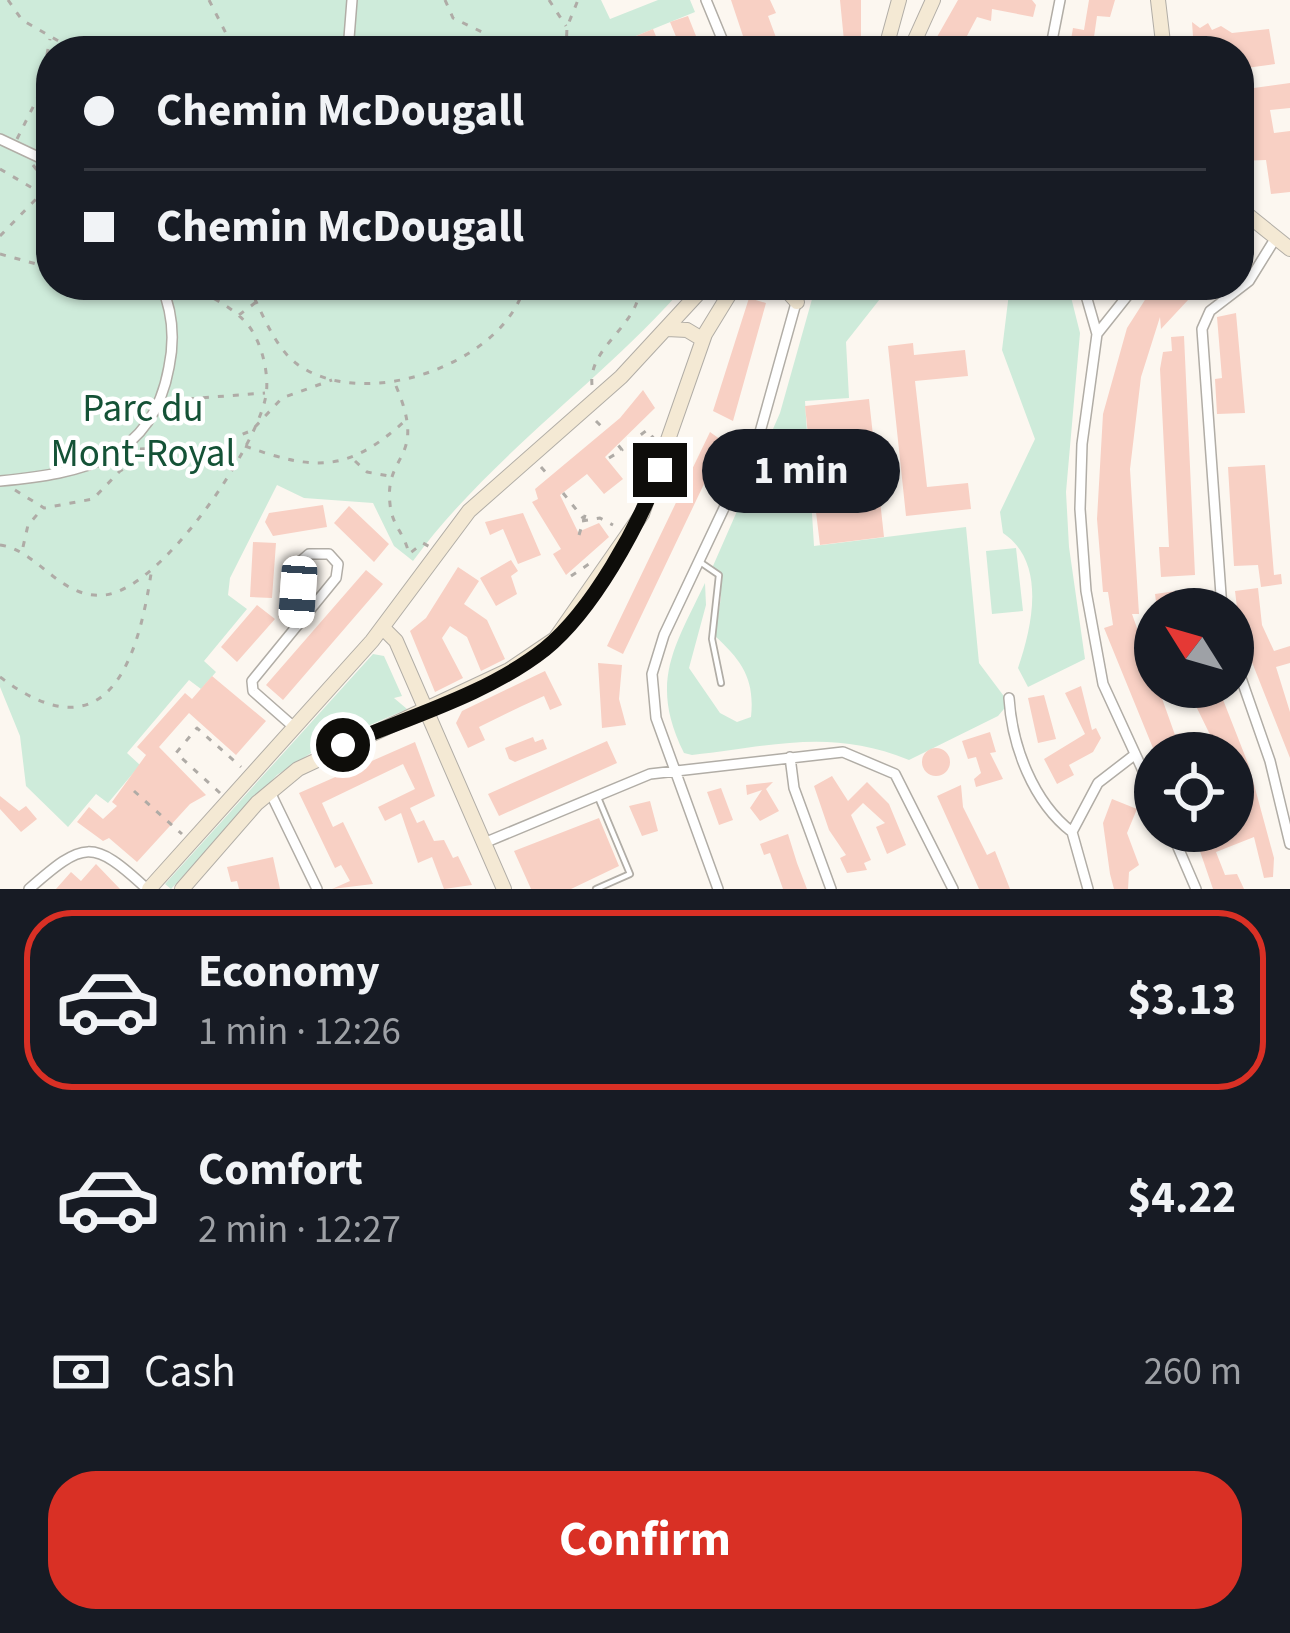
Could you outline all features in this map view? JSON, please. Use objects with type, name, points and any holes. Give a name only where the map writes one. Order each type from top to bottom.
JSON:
[{"type":"main road","points":[[889,36],[899,0]]},
{"type":"main road","points":[[917,36],[933,0]]},
{"type":"main road","points":[[1160,3],[1163,36]]},
{"type":"main road","points":[[1254,221],[1290,249]]},
{"type":"main road","points":[[148,889],[383,628],[469,512],[668,329],[693,300]]},
{"type":"main road","points":[[182,889],[270,791],[325,754],[426,711],[535,656],[570,621],[642,514],[702,339],[726,300]]},
{"type":"main road","points":[[668,329],[702,339]]},
{"type":"main road","points":[[383,628],[396,641],[504,889]]},
{"type":"street","points":[[349,36],[352,0]]},
{"type":"street","points":[[706,0],[721,36]]},
{"type":"street","points":[[1053,36],[1060,0]]},
{"type":"street","points":[[0,140],[36,158]]},
{"type":"street","points":[[1254,273],[1275,239]]},
{"type":"street","points":[[1,480],[78,470],[127,445],[164,395],[173,334],[165,300]]},
{"type":"street","points":[[718,889],[654,712],[652,674],[763,422],[797,300]]},
{"type":"street","points":[[1072,832],[1098,783],[1133,756],[1102,684],[1086,591],[1082,444],[1097,334],[1087,300]]},
{"type":"street","points":[[1097,334],[1124,300]]},
{"type":"street","points":[[1218,588],[1202,329],[1210,311],[1224,300]]},
{"type":"street","points":[[295,728],[251,685],[337,576],[338,564],[326,553],[301,561],[296,626]]},
{"type":"street","points":[[1009,698],[1030,775],[1054,818],[1072,832],[1088,889]]},
{"type":"street","points":[[1251,708],[1290,844]]},
{"type":"street","points":[[484,843],[597,795],[674,770],[843,752],[888,768],[914,803],[953,889]]},
{"type":"street","points":[[790,758],[794,788],[831,889]]},
{"type":"street","points":[[270,791],[317,889]]},
{"type":"street","points":[[29,889],[66,857],[87,849],[109,856],[148,889]]},
{"type":"street","points":[[1180,852],[1196,889]]},
{"type":"lane","points":[[700,562],[719,575],[712,639],[722,683]]},
{"type":"lane","points":[[596,889],[630,874],[597,795]]},
{"type":"path","points":[[8,0],[22,20],[46,36]]},
{"type":"path","points":[[209,0],[227,36]]},
{"type":"path","points":[[445,0],[453,18],[487,36]]},
{"type":"path","points":[[549,0],[567,27]]},
{"type":"path","points":[[565,36],[578,0]]},
{"type":"path","points":[[13,148],[36,100]]},
{"type":"path","points":[[31,157],[36,172]]},
{"type":"path","points":[[0,169],[36,190]]},
{"type":"path","points":[[0,236],[36,199]]},
{"type":"path","points":[[0,254],[36,264]]},
{"type":"path","points":[[0,545],[22,548],[53,577],[92,594],[129,586],[211,501],[245,446],[266,393],[261,350],[239,315],[215,300]]},
{"type":"path","points":[[239,315],[256,300],[292,360],[334,379],[395,384],[439,368],[480,342],[518,300]]},
{"type":"path","points":[[592,386],[598,358],[636,310],[638,300]]},
{"type":"path","points":[[127,445],[156,450],[213,446],[252,430],[282,398],[334,379]]},
{"type":"path","points":[[395,384],[409,416],[410,443],[389,500],[409,554],[427,545]]},
{"type":"path","points":[[164,395],[178,400],[266,393]]},
{"type":"path","points":[[245,446],[289,463],[353,460],[409,416]]},
{"type":"path","points":[[596,421],[606,431]]},
{"type":"path","points":[[629,444],[641,432]]},
{"type":"path","points":[[610,458],[622,450],[618,445]]},
{"type":"path","points":[[22,548],[28,526],[44,508],[93,499],[119,471],[156,450]]},
{"type":"path","points":[[353,460],[367,472],[395,477]]},
{"type":"path","points":[[541,467],[550,477]]},
{"type":"path","points":[[1,480],[44,508]]},
{"type":"path","points":[[563,493],[584,517],[613,525]]},
{"type":"path","points":[[579,535],[584,517]]},
{"type":"path","points":[[571,576],[600,556]]},
{"type":"path","points":[[0,677],[37,704],[76,706],[95,701],[124,674],[136,652],[152,565]]},
{"type":"path","points":[[220,793],[176,752],[197,728],[242,768]]},
{"type":"path","points":[[134,791],[182,835]]},
{"type":"green space","name":"Parc du Mont-Royal","points":[[0,0],[601,0],[610,19],[658,0],[690,0],[695,12],[636,36],[36,36],[36,300],[672,300],[476,487],[413,561],[394,546],[373,503],[304,498],[277,485],[230,578],[228,595],[247,609],[204,661],[216,672],[201,689],[189,680],[127,753],[140,765],[108,803],[96,794],[68,827],[26,786],[20,736],[0,687]]},
{"type":"green space","points":[[812,300],[879,300],[846,342],[849,398],[805,401],[814,546],[966,527],[979,663],[1009,703],[998,716],[909,760],[853,744],[827,742],[684,753],[668,706],[667,685],[676,647],[705,583],[706,605],[689,668],[720,713],[737,722],[751,717],[745,672],[715,636],[721,597],[713,566],[780,413]]},
{"type":"green space","points":[[1008,300],[1072,300],[1080,333],[1066,492],[1085,659],[1028,687],[1018,668],[1031,614],[1031,577],[1017,545],[1003,533],[1000,512],[1035,439],[1002,350]]},
{"type":"green space","points":[[1016,548],[1023,611],[992,614],[986,551]]},
{"type":"green space","points":[[373,654],[384,656],[402,696],[394,698],[407,709],[322,746],[277,775],[171,889],[165,884]]},
{"type":"building","points":[[731,0],[770,0],[776,13],[768,16],[775,36],[743,36]]},
{"type":"building","points":[[840,0],[861,0],[861,36],[844,36]]},
{"type":"building","points":[[958,0],[1032,0],[1036,5],[1033,17],[992,9],[991,21],[977,17],[967,36],[938,36]]},
{"type":"building","points":[[1089,0],[1115,0],[1110,17],[1097,16],[1094,36],[1072,36],[1073,28],[1084,30]]},
{"type":"building","points":[[688,16],[696,36],[676,36],[670,22]]},
{"type":"building","points":[[1192,22],[1200,28],[1208,23],[1212,30],[1221,26],[1232,33],[1269,29],[1275,64],[1254,67],[1254,36],[1193,36]]},
{"type":"building","points":[[1290,83],[1290,108],[1270,110],[1274,133],[1290,131],[1290,192],[1271,194],[1266,160],[1254,160],[1254,88]]},
{"type":"building","points":[[748,300],[766,303],[733,421],[713,411]]},
{"type":"building","points":[[1145,300],[1188,300],[1161,329],[1160,317],[1141,377],[1130,469],[1137,588],[1132,614],[1134,702],[1104,628],[1113,625],[1108,592],[1103,592],[1097,519],[1103,414],[1127,328]]},
{"type":"building","points":[[1236,313],[1245,413],[1217,414],[1215,379],[1222,378],[1217,317]]},
{"type":"building","points":[[1184,336],[1195,575],[1161,577],[1159,547],[1169,547],[1160,369],[1163,352],[1172,351],[1171,337]]},
{"type":"building","points":[[913,343],[914,355],[965,350],[968,376],[915,381],[927,487],[968,483],[971,509],[906,516],[888,346]]},
{"type":"building","points":[[643,390],[655,408],[605,457],[623,479],[604,494],[587,474],[560,495],[578,532],[599,523],[609,537],[566,575],[553,554],[561,549],[532,502],[538,499],[535,489],[620,418]]},
{"type":"building","points":[[869,399],[884,537],[820,545],[816,512],[834,510],[825,433],[808,435],[805,406]]},
{"type":"building","points":[[710,432],[724,442],[623,654],[607,646]]},
{"type":"building","points":[[1265,465],[1274,575],[1281,574],[1282,584],[1261,587],[1258,565],[1234,566],[1228,467]]},
{"type":"building","points":[[323,505],[327,527],[273,536],[265,522],[269,513]]},
{"type":"building","points":[[349,506],[389,544],[374,562],[334,523]]},
{"type":"building","points":[[523,513],[541,555],[518,564],[503,529],[490,535],[485,522]]},
{"type":"building","points":[[253,542],[276,543],[272,598],[250,597]]},
{"type":"building","points":[[511,560],[518,571],[511,576],[517,594],[496,606],[480,578]]},
{"type":"building","points":[[458,567],[479,581],[464,604],[487,620],[505,659],[481,671],[467,637],[450,626],[442,638],[463,678],[435,692],[410,631],[426,618]]},
{"type":"building","points":[[366,570],[383,584],[283,700],[266,685]]},
{"type":"building","points":[[1258,588],[1262,625],[1274,651],[1290,646],[1290,663],[1276,667],[1290,712],[1290,758],[1254,667],[1254,589]]},
{"type":"building","points":[[257,605],[275,619],[237,662],[221,647]]},
{"type":"building","points":[[598,663],[622,665],[619,699],[626,725],[602,728]]},
{"type":"building","points":[[545,671],[562,705],[550,710],[544,696],[522,706],[479,727],[485,740],[468,748],[456,723],[462,711]]},
{"type":"building","points":[[212,676],[266,721],[236,755],[189,713],[159,747],[206,795],[190,804],[137,862],[109,838],[103,841],[77,822],[89,807],[103,819],[117,806],[112,802],[146,755],[137,747],[185,693],[192,699]]},
{"type":"building","points":[[1081,686],[1092,730],[1096,728],[1101,738],[1093,752],[1069,765],[1074,775],[1057,784],[1044,759],[1085,734],[1065,693]]},
{"type":"building","points":[[1044,695],[1056,739],[1038,743],[1028,698]]},
{"type":"building","points":[[1137,708],[1165,708],[1174,732],[1146,732]]},
{"type":"building","points":[[1197,708],[1226,708],[1236,732],[1209,732]]},
{"type":"building","points":[[990,732],[996,752],[990,753],[1003,779],[976,787],[974,779],[981,773],[976,757],[968,759],[962,741]]},
{"type":"building","points":[[533,737],[535,742],[543,739],[547,749],[515,762],[509,759],[505,748]]},
{"type":"building","points":[[607,741],[617,763],[499,816],[488,794]]},
{"type":"building","points":[[415,742],[435,796],[410,808],[417,823],[424,820],[434,841],[444,840],[453,858],[458,856],[472,885],[444,889],[432,857],[418,863],[401,813],[385,821],[378,807],[415,789],[403,764],[322,803],[333,827],[343,822],[373,884],[332,889],[350,881],[341,865],[335,868],[299,793]]},
{"type":"building","points":[[936,748],[946,752],[950,762],[946,772],[936,776],[926,772],[922,762],[926,752]]},
{"type":"building","points":[[832,776],[848,801],[867,782],[889,804],[906,845],[887,854],[876,827],[885,823],[863,803],[851,815],[871,860],[864,863],[867,870],[847,873],[840,858],[846,855],[829,830],[814,786]]},
{"type":"building","points":[[773,782],[766,789],[779,811],[760,821],[750,808],[762,790],[747,795],[746,785]]},
{"type":"building","points":[[1254,784],[1274,858],[1273,877],[1264,878],[1254,837]]},
{"type":"building","points":[[961,785],[963,807],[987,855],[995,851],[1010,889],[979,889],[937,796]]},
{"type":"building","points":[[721,788],[733,820],[719,825],[707,792]]},
{"type":"building","points":[[0,796],[19,811],[26,806],[37,819],[21,832],[0,809]]},
{"type":"building","points":[[1112,799],[1134,808],[1127,833],[1139,865],[1129,872],[1128,889],[1114,889],[1103,823]]},
{"type":"building","points":[[650,801],[658,831],[642,836],[629,806]]},
{"type":"building","points":[[599,818],[619,866],[571,889],[531,889],[514,851]]},
{"type":"building","points":[[788,834],[807,889],[783,889],[770,853],[764,855],[760,844]]},
{"type":"building","points":[[1200,852],[1216,852],[1225,875],[1237,874],[1244,889],[1213,889]]},
{"type":"building","points":[[273,857],[280,889],[239,889],[237,881],[231,882],[227,867]]},
{"type":"building","points":[[96,864],[120,889],[56,889],[71,872],[81,881]]},
{"type":"route","points":[[343,745],[437,706],[549,645],[629,537],[660,470]]}]
